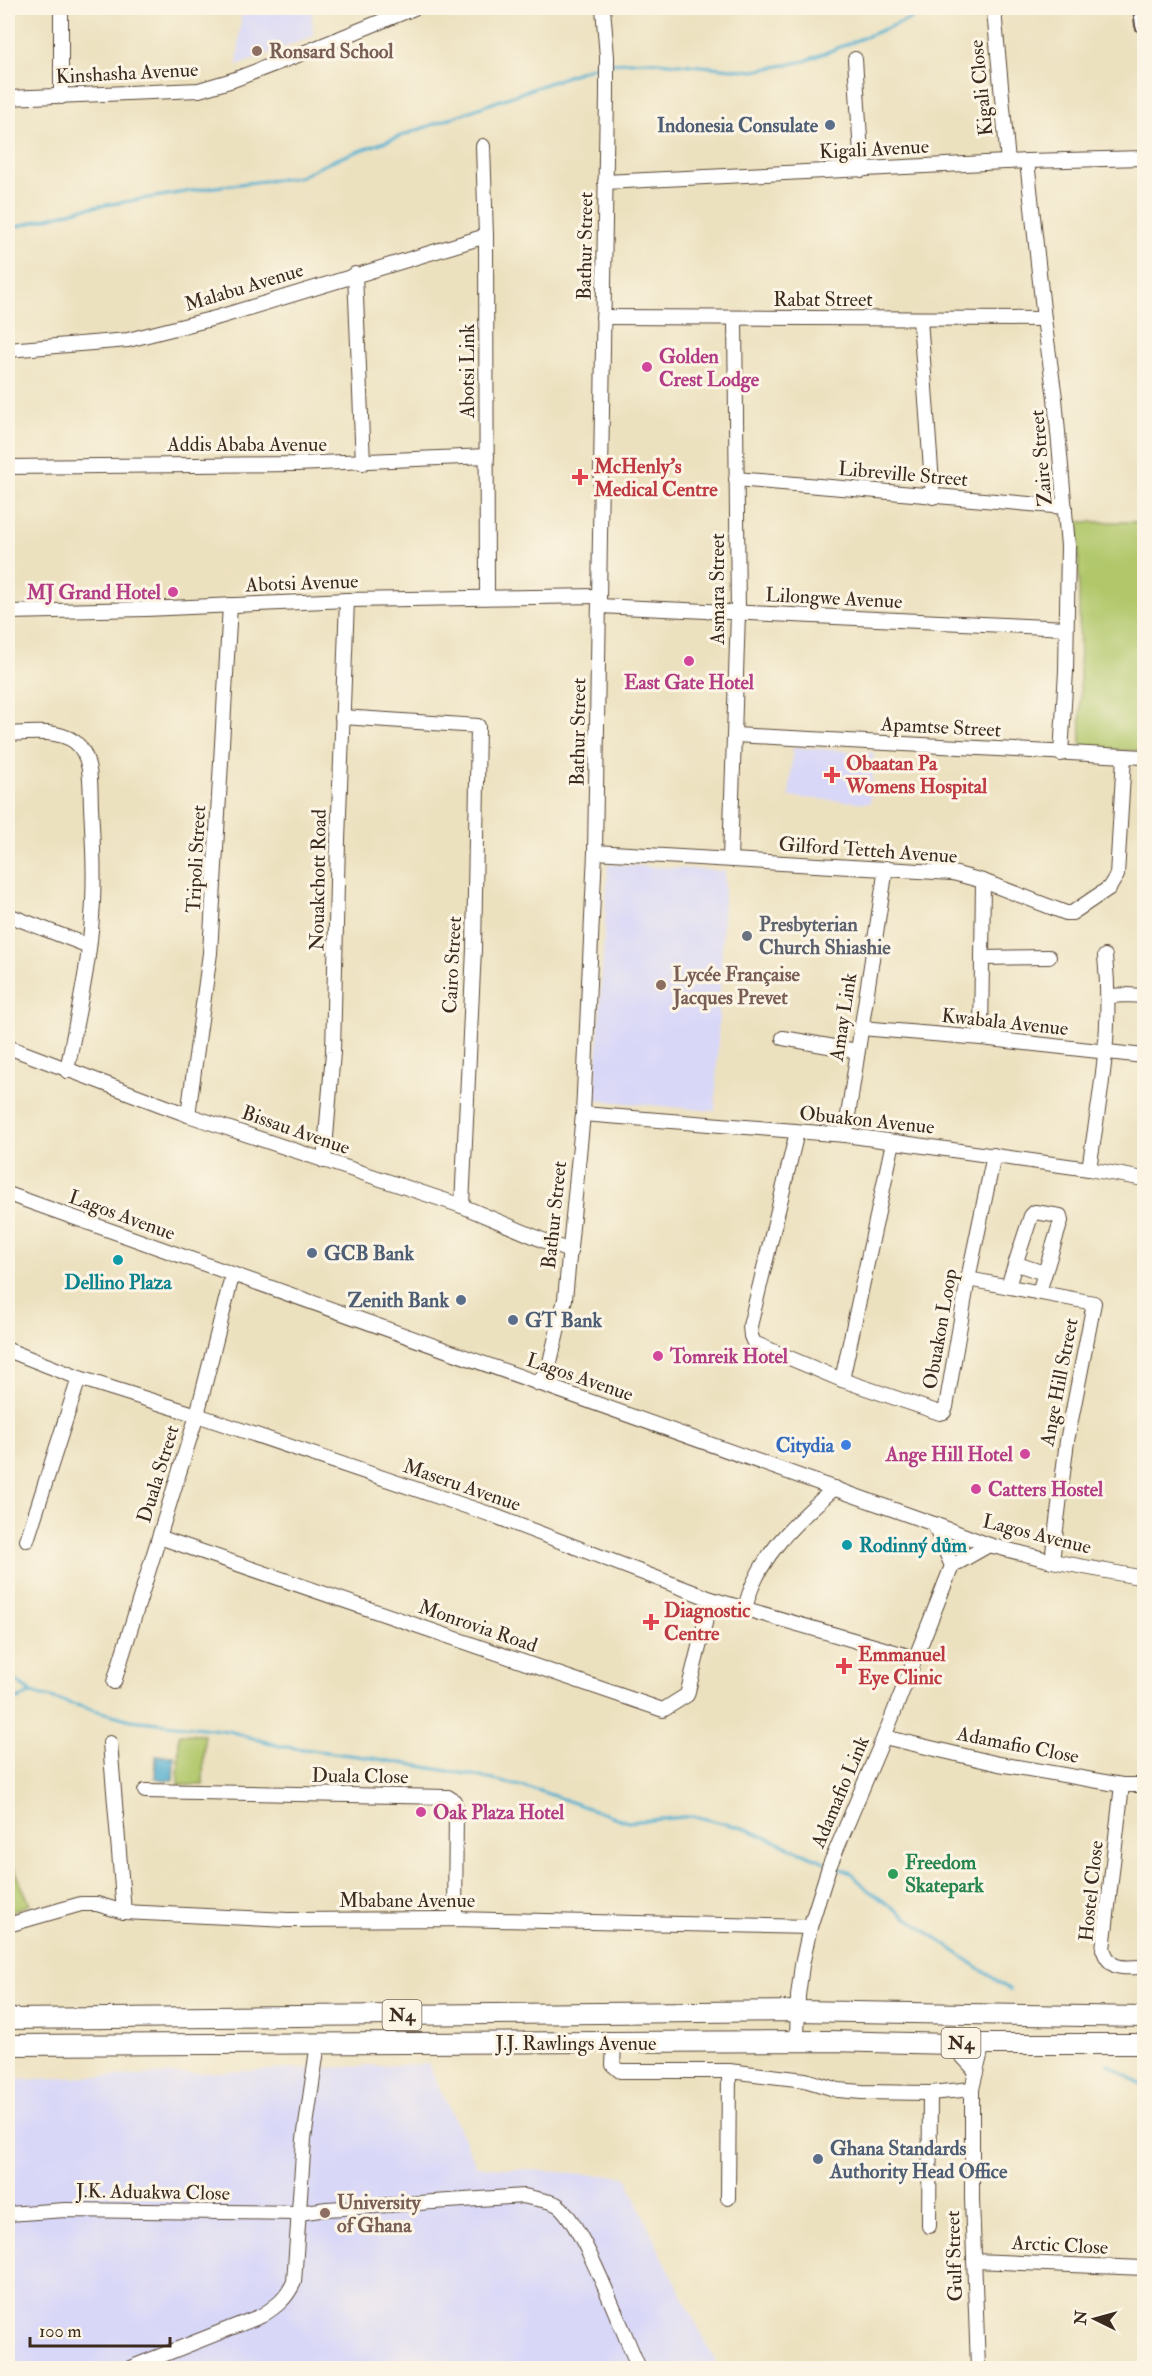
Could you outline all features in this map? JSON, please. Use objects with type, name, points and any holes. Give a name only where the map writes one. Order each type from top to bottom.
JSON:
[{"type":"highway","name":"J.J. Rawlings Avenue","points":[[8,2019],[797,2011],[1144,2017]]},
{"type":"highway","name":"J.J. Rawlings Avenue","points":[[8,2045],[614,2044],[797,2041],[1144,2044]]},
{"type":"main road","points":[[1142,8],[1144,25]]},
{"type":"street","points":[[61,8],[61,97]]},
{"type":"street","name":"Kinshasha Avenue","points":[[8,98],[199,90],[233,80],[311,50],[396,11],[414,8]]},
{"type":"street","name":"Bathur Street","points":[[539,1384],[550,1362],[565,1299],[571,1252],[583,1114],[596,852],[607,75],[603,8]]},
{"type":"street","name":"Kigali Close","points":[[993,10],[1008,162]]},
{"type":"street","points":[[855,59],[862,170]]},
{"type":"street","name":"Abotsi Link","points":[[483,146],[488,456],[487,597]]},
{"type":"street","name":"Kigali Avenue","points":[[605,182],[1027,161],[1144,158]]},
{"type":"street","name":"Zaire Street","points":[[1027,161],[1055,398],[1068,546],[1061,754]]},
{"type":"street","name":"Malabu Avenue","points":[[8,350],[128,340],[219,316],[486,236]]},
{"type":"street","points":[[355,274],[363,463]]},
{"type":"street","name":"Rabat Street","points":[[603,317],[1044,319]]},
{"type":"street","name":"Asmara Street","points":[[729,860],[738,613],[735,319]]},
{"type":"street","points":[[920,319],[933,497]]},
{"type":"street","name":"Addis Ababa Avenue","points":[[8,467],[363,463],[488,456]]},
{"type":"street","name":"Libreville Street","points":[[736,479],[1065,507]]},
{"type":"street","name":"Abotsi Avenue","points":[[8,612],[487,597],[599,601]]},
{"type":"street","name":"Nouakchott Road","points":[[324,1161],[333,1052],[347,600]]},
{"type":"street","name":"Lilongwe Avenue","points":[[599,601],[738,613],[1066,628]]},
{"type":"street","name":"Tripoli Street","points":[[188,1115],[210,953],[230,605]]},
{"type":"street","name":"Cairo Street","points":[[342,717],[478,726],[474,949],[462,1206]]},
{"type":"street","points":[[8,734],[42,733],[60,736],[75,742],[85,756],[90,778],[95,875],[89,946],[67,1071]]},
{"type":"street","name":"Apamtse Street","points":[[735,735],[1144,758]]},
{"type":"street","name":"Gilford Tetteh Avenue","points":[[596,852],[953,873],[983,881],[1061,911],[1072,913],[1109,888],[1117,875],[1124,757]]},
{"type":"street","name":"Amay Link","points":[[845,1135],[886,868]]},
{"type":"street","points":[[981,1038],[983,881]]},
{"type":"street","points":[[8,915],[89,946]]},
{"type":"street","points":[[1089,1169],[1107,1053],[1109,996],[1105,956]]},
{"type":"street","points":[[982,958],[1049,957]]},
{"type":"street","points":[[1109,996],[1126,994],[1144,996]]},
{"type":"street","name":"Kwabala Avenue","points":[[861,1028],[981,1038],[1144,1056]]},
{"type":"street","points":[[783,1038],[857,1051]]},
{"type":"street","name":"Bissau Avenue","points":[[8,1047],[188,1115],[462,1206],[571,1252]]},
{"type":"street","name":"Obuakon Avenue","points":[[583,1114],[845,1135],[994,1155],[1144,1179]]},
{"type":"street","points":[[797,1132],[750,1326],[751,1336],[754,1343],[842,1380],[893,1142]]},
{"type":"street","name":"Obuakon Loop","points":[[842,1380],[940,1413],[944,1412],[968,1279],[994,1155]]},
{"type":"street","name":"Lagos Avenue","points":[[8,1194],[231,1276],[835,1488],[988,1545],[1052,1561],[1144,1578]]},
{"type":"street","points":[[1008,1286],[1031,1216],[1035,1212],[1060,1216],[1061,1221],[1039,1292]]},
{"type":"street","points":[[1017,1263],[1044,1273]]},
{"type":"street","name":"Duala Street","points":[[114,1682],[196,1415],[231,1276]]},
{"type":"street","name":"Ange Hill Street","points":[[968,1279],[1095,1303],[1067,1441],[1052,1561]]},
{"type":"street","name":"Maseru Avenue","points":[[8,1350],[79,1378],[492,1515],[711,1599],[905,1655]]},
{"type":"street","points":[[27,1540],[79,1378]]},
{"type":"street","points":[[745,1609],[760,1570],[777,1544],[835,1488]]},
{"type":"street","points":[[934,1524],[952,1566],[988,1545]]},
{"type":"street","name":"Monrovia Road","points":[[159,1537],[663,1710],[687,1695],[711,1599]]},
{"type":"street","name":"Adamafio Link","points":[[797,2041],[797,2011],[802,1965],[810,1927],[829,1867],[952,1566]]},
{"type":"street","name":"Adamafio Close","points":[[884,1737],[999,1764],[1122,1785],[1144,1785]]},
{"type":"street","points":[[110,1743],[124,1912]]},
{"type":"street","name":"Hostel Close","points":[[1122,1785],[1103,1949],[1107,1962],[1115,1966],[1144,1967]]},
{"type":"street","name":"Duala Close","points":[[145,1791],[448,1797],[454,1801],[456,1809],[455,1919]]},
{"type":"street","name":"Mbabane Avenue","points":[[8,1924],[81,1904],[97,1904],[124,1912],[288,1920],[455,1919],[810,1927]]},
{"type":"street","points":[[130,2368],[261,2316],[287,2296],[294,2282],[304,2139],[318,2043]]},
{"type":"street","name":"Gulf Street","points":[[978,2368],[972,2089],[983,2043]]},
{"type":"street","points":[[614,2044],[614,2065],[620,2071],[729,2071],[806,2080],[838,2090],[930,2093],[972,2089]]},
{"type":"street","points":[[951,2044],[975,2070]]},
{"type":"street","points":[[728,2198],[729,2071]]},
{"type":"street","points":[[929,2226],[930,2093]]},
{"type":"street","name":"J.K. Aduakwa Close","points":[[8,2214],[65,2210],[299,2213],[327,2209],[524,2196],[556,2204],[569,2216],[584,2242],[639,2368]]},
{"type":"street","name":"Arctic Close","points":[[974,2260],[1144,2268]]},
{"type":"shaded area","name":"Ronsard School","points":[[242,8],[312,8],[313,36],[237,66]]},
{"type":"shaded area","name":"Obaatan Pa Womens Hospital","points":[[793,747],[874,753],[870,803],[789,797]]},
{"type":"shaded area","name":"Lycée Française Jacques Prevet","points":[[608,864],[725,871],[715,1111],[595,1100]]},
{"type":"shaded area","name":"University of Ghana","points":[[428,2064],[477,2166],[626,2177],[659,2250],[719,2368],[8,2368],[8,2080]]},
{"type":"green space","points":[[1078,522],[1144,522],[1144,751],[1081,749]]},
{"type":"green space","points":[[179,1734],[204,1735],[203,1785],[178,1785]]},
{"type":"green space","points":[[12,1865],[30,1904],[8,1914],[8,1867]]},
{"type":"water","points":[[156,1756],[174,1756],[173,1780],[155,1779]]},
{"type":"waterway","points":[[610,63],[647,61],[754,71],[805,61],[937,8]]},
{"type":"waterway","points":[[8,229],[81,209],[222,186],[299,177],[334,160],[604,63]]},
{"type":"waterway","points":[[8,1675],[32,1693]]},
{"type":"waterway","points":[[8,1703],[32,1693],[131,1720],[229,1731],[280,1746],[372,1758],[472,1775],[537,1790],[628,1822],[694,1816],[746,1829],[825,1862]]},
{"type":"waterway","points":[[834,1866],[851,1873],[868,1890],[1010,1990]]},
{"type":"waterway","points":[[1108,2064],[1144,2086]]},
{"type":"place","name":"Ronsard School","points":[[257,51]]},
{"type":"place","name":"Indonesia Consulate","points":[[830,125]]},
{"type":"place","name":"Golden Crest Lodge","points":[[647,367]]},
{"type":"place","name":"McHenly's Medical Centre","points":[[580,477]]},
{"type":"place","name":"MJ Grand Hotel","points":[[173,592]]},
{"type":"place","name":"East Gate Hotel","points":[[689,661]]},
{"type":"place","name":"Obaatan Pa Womens Hospital","points":[[832,775]]},
{"type":"place","name":"Presbyterian Church Shiashie","points":[[747,936]]},
{"type":"place","name":"Lycée Française Jacques Prevet","points":[[661,985]]},
{"type":"place","name":"GCB Bank","points":[[312,1253]]},
{"type":"place","name":"Dellino Plaza","points":[[118,1260]]},
{"type":"place","name":"Zenith Bank","points":[[461,1300]]},
{"type":"place","name":"GT Bank","points":[[513,1320]]},
{"type":"place","name":"Tomreik Hotel","points":[[658,1356]]},
{"type":"place","name":"Citydia","points":[[846,1445]]},
{"type":"place","name":"Ange Hill Hotel","points":[[1025,1454]]},
{"type":"place","name":"Catters Hostel","points":[[976,1489]]},
{"type":"place","name":"Rodinný dům","points":[[847,1545]]},
{"type":"place","name":"Diagnostic Centre","points":[[651,1622]]},
{"type":"place","name":"Emmanuel Eye Clinic","points":[[844,1666]]},
{"type":"place","name":"Oak Plaza Hotel","points":[[421,1812]]},
{"type":"place","name":"Freedom Skatepark","points":[[893,1874]]},
{"type":"place","name":"Ghana Standards Authority Head Office","points":[[818,2159]]},
{"type":"place","name":"University of Ghana","points":[[325,2213]]}]
